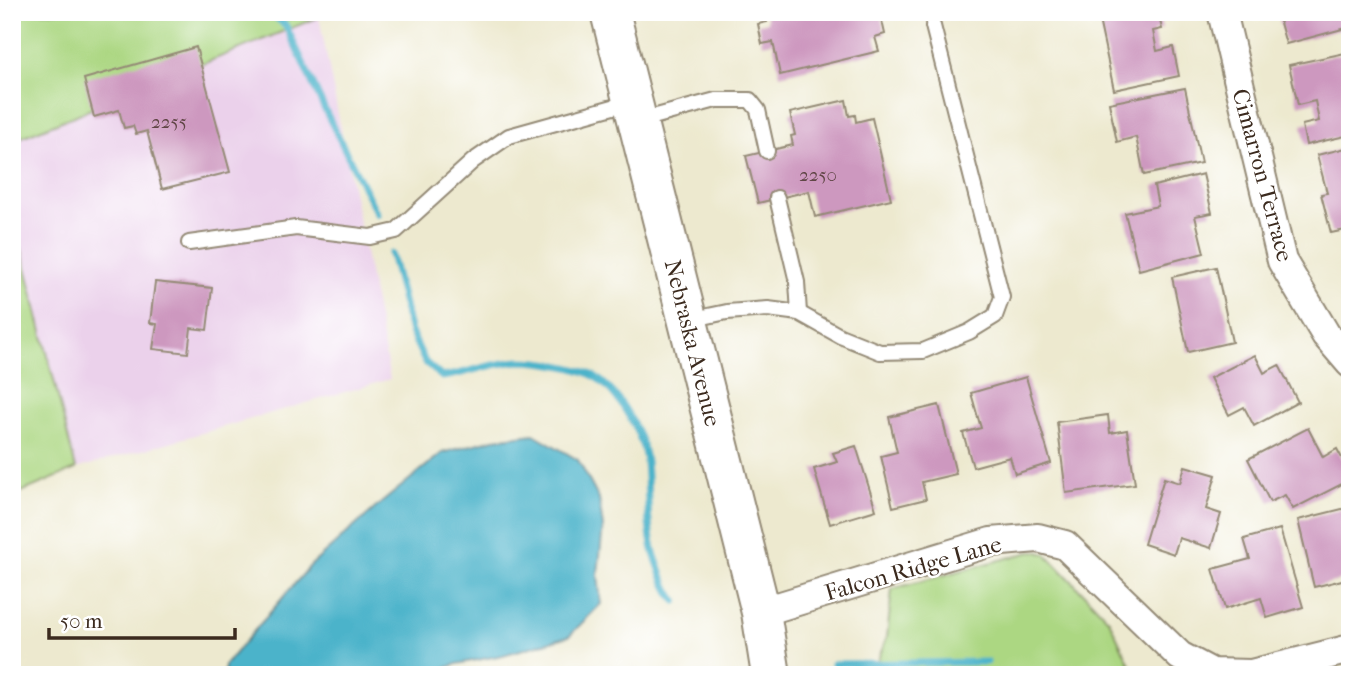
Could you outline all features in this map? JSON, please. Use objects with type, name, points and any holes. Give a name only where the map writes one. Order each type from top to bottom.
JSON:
[{"type":"main road","name":"Nebraska Avenue","points":[[610,12],[761,611],[771,675]]},
{"type":"street","name":"Cimarron Terrace","points":[[1222,12],[1282,261],[1326,335],[1350,363]]},
{"type":"street","name":"Falcon Ridge Lane","points":[[761,611],[991,542],[1038,538],[1065,545],[1180,656],[1212,673],[1251,674],[1350,649]]},
{"type":"lane","points":[[687,320],[727,312],[768,309],[799,313],[840,336],[880,352],[923,351],[969,332],[995,316],[1002,297],[933,26]]},
{"type":"lane","points":[[189,243],[296,228],[370,237],[396,231],[473,161],[509,136],[635,111],[716,100],[750,100],[758,110],[767,151]]},
{"type":"lane","points":[[777,198],[797,282],[799,313]]},
{"type":"shaded area","points":[[319,17],[390,379],[76,469],[12,211],[12,141]]},
{"type":"green space","points":[[12,12],[320,12],[319,17],[12,141]]},
{"type":"green space","points":[[12,211],[76,469],[12,496]]},
{"type":"green space","points":[[1034,551],[1046,554],[1109,620],[1135,675],[872,675],[887,637],[892,589]]},
{"type":"water","points":[[534,434],[578,460],[599,499],[603,527],[598,574],[601,604],[569,636],[424,675],[224,675],[225,665],[310,566],[442,453],[494,439]]},
{"type":"building","points":[[765,12],[880,12],[885,34],[875,37],[879,51],[780,75],[773,42],[762,44],[758,24],[767,22]]},
{"type":"building","points":[[1112,12],[1158,12],[1162,29],[1153,31],[1157,51],[1173,47],[1179,76],[1114,90],[1098,15]]},
{"type":"building","points":[[1277,12],[1350,12],[1350,27],[1286,44]]},
{"type":"building","points":[[196,47],[230,172],[162,189],[147,131],[136,134],[133,126],[124,128],[119,110],[94,117],[84,79]]},
{"type":"building","points":[[1350,52],[1350,135],[1306,145],[1302,125],[1319,121],[1315,101],[1298,105],[1289,65]]},
{"type":"building","points":[[1185,88],[1201,163],[1144,175],[1136,137],[1117,142],[1109,103]]},
{"type":"building","points":[[846,100],[849,116],[855,115],[856,122],[872,118],[891,199],[815,217],[809,191],[758,203],[746,156],[793,145],[791,136],[795,135],[790,113]]},
{"type":"building","points":[[1350,147],[1350,229],[1331,233],[1321,194],[1327,193],[1317,155]]},
{"type":"building","points":[[1203,174],[1212,213],[1195,216],[1204,253],[1139,270],[1125,213],[1158,206],[1154,186]]},
{"type":"building","points":[[1216,267],[1232,342],[1188,352],[1172,277]]},
{"type":"building","points":[[155,282],[212,288],[207,330],[191,328],[188,353],[153,349],[157,324],[150,323]]},
{"type":"building","points":[[1255,355],[1264,373],[1279,365],[1298,402],[1254,426],[1244,407],[1229,415],[1210,378]]},
{"type":"building","points":[[1026,377],[1051,463],[1015,474],[1010,457],[973,467],[963,433],[981,428],[971,393]]},
{"type":"building","points":[[939,405],[956,474],[922,482],[926,499],[893,507],[881,456],[897,452],[889,417]]},
{"type":"building","points":[[1108,415],[1110,433],[1127,430],[1135,484],[1066,493],[1057,422]]},
{"type":"building","points":[[1308,428],[1323,457],[1337,449],[1350,473],[1350,480],[1293,509],[1285,495],[1270,502],[1248,459]]},
{"type":"building","points":[[856,446],[876,510],[830,524],[814,469],[837,462],[833,453]]},
{"type":"building","points":[[1185,466],[1216,475],[1206,509],[1221,514],[1211,548],[1179,538],[1174,554],[1144,544],[1164,478],[1180,483]]},
{"type":"building","points":[[1350,507],[1350,590],[1346,579],[1314,587],[1298,520]]},
{"type":"building","points":[[1280,529],[1303,607],[1267,618],[1261,598],[1225,609],[1213,569],[1250,559],[1244,539]]},
{"type":"waterway","points":[[270,12],[286,26],[377,214]]},
{"type":"waterway","points":[[391,254],[411,332],[425,362],[442,377],[491,365],[538,362],[587,373],[612,392],[635,426],[644,451],[651,542],[661,573],[676,601]]},
{"type":"waterway","points":[[834,664],[987,662]]}]
